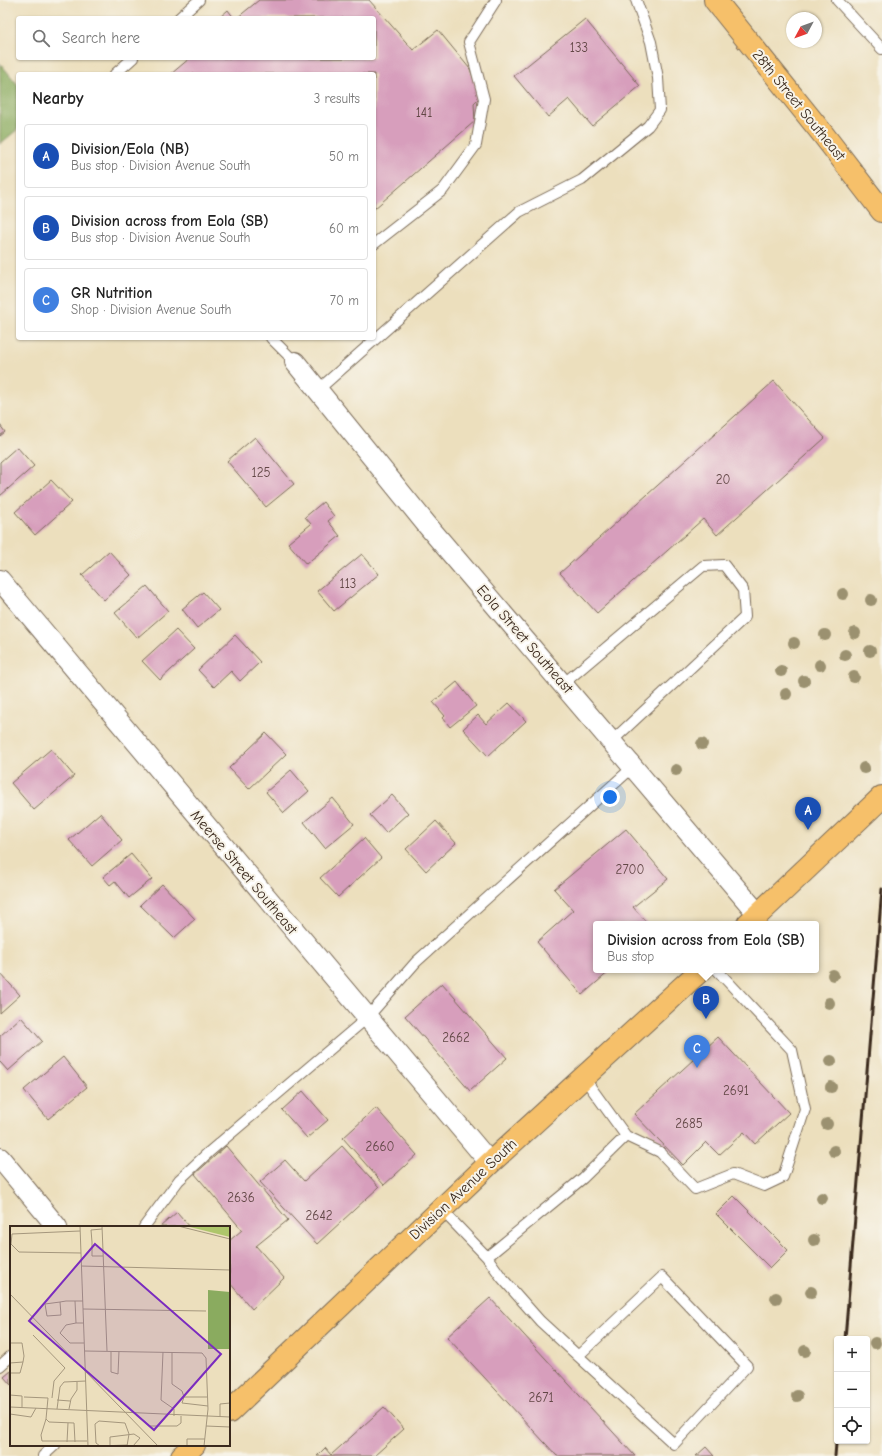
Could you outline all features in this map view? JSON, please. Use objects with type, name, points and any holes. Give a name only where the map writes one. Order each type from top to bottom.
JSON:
[{"type":"main road","name":"28th Street Southeast","points":[[715,0],[882,211]]},
{"type":"main road","points":[[753,919],[882,797]]},
{"type":"main road","name":"Division Avenue South","points":[[230,1411],[490,1163],[698,973]]},
{"type":"main road","points":[[182,1456],[193,1446]]},
{"type":"street","name":"Eola Street Southeast","points":[[295,362],[427,525],[612,741],[753,919]]},
{"type":"street","name":"Meerse Street Southeast","points":[[0,580],[490,1163]]},
{"type":"street","points":[[0,1158],[56,1226]]},
{"type":"lane","points":[[181,16],[199,0]]},
{"type":"lane","points":[[376,242],[443,190],[476,145],[484,99],[469,42],[496,0]]},
{"type":"lane","points":[[376,339],[519,212],[582,180],[648,126],[660,110],[658,78],[651,42],[636,0]]},
{"type":"lane","points":[[837,0],[882,49]]},
{"type":"lane","points":[[117,72],[131,60]]},
{"type":"lane","points":[[273,340],[295,362]]},
{"type":"lane","points":[[318,390],[374,340]]},
{"type":"lane","points":[[563,684],[703,566],[724,565],[743,590],[745,617],[612,741]]},
{"type":"lane","points":[[145,1226],[179,1180],[204,1156],[367,1018],[416,962],[633,767]]},
{"type":"lane","points":[[584,1078],[626,1136],[660,1152],[696,1189],[733,1174],[764,1186],[784,1177],[805,1109],[792,1050],[720,973]]},
{"type":"lane","points":[[487,1257],[583,1178],[626,1136]]},
{"type":"lane","points":[[441,1209],[487,1257],[502,1278],[540,1321],[578,1356],[674,1444],[747,1366],[662,1277],[578,1356]]},
{"type":"lane","points":[[0,1366],[10,1357]]},
{"type":"lane","points":[[43,1456],[54,1446]]},
{"type":"green space","points":[[0,63],[16,83],[16,131],[0,144]]},
{"type":"building","points":[[259,0],[369,0],[413,50],[438,30],[470,69],[480,97],[474,103],[475,121],[376,207],[376,72],[173,72],[188,60],[376,60],[376,16],[239,16]]},
{"type":"building","points":[[228,10],[232,16],[221,16]]},
{"type":"building","points":[[585,19],[640,86],[592,126],[569,99],[548,117],[514,76]]},
{"type":"building","points":[[774,381],[825,438],[717,535],[703,519],[597,613],[560,573]]},
{"type":"building","points":[[0,425],[5,432],[0,436]]},
{"type":"building","points":[[255,437],[294,484],[266,507],[227,461]]},
{"type":"building","points":[[17,447],[34,466],[0,496],[0,462]]},
{"type":"building","points":[[51,480],[72,502],[35,535],[15,512]]},
{"type":"building","points":[[323,502],[334,516],[328,521],[340,536],[306,564],[288,543],[311,524],[305,517]]},
{"type":"building","points":[[109,551],[131,575],[104,600],[82,575]]},
{"type":"building","points":[[362,554],[379,574],[334,611],[317,591]]},
{"type":"building","points":[[147,586],[168,611],[137,638],[115,613]]},
{"type":"building","points":[[203,592],[219,610],[197,628],[182,609]]},
{"type":"building","points":[[176,630],[194,649],[160,680],[142,661]]},
{"type":"building","points":[[235,635],[260,662],[240,681],[231,671],[214,687],[198,670]]},
{"type":"building","points":[[457,682],[476,706],[450,727],[443,718],[445,716],[433,702]]},
{"type":"building","points":[[509,703],[526,721],[488,756],[463,729],[478,715],[486,724]]},
{"type":"building","points":[[266,733],[286,754],[249,789],[229,768]]},
{"type":"building","points":[[51,749],[74,776],[34,810],[11,783]]},
{"type":"building","points":[[291,770],[309,791],[284,813],[266,792]]},
{"type":"building","points":[[392,795],[408,813],[386,833],[370,815]]},
{"type":"building","points":[[333,798],[354,824],[325,848],[304,822]]},
{"type":"building","points":[[100,813],[122,840],[92,866],[69,840]]},
{"type":"building","points":[[436,821],[456,843],[426,871],[406,849]]},
{"type":"building","points":[[626,829],[668,879],[633,907],[645,921],[593,921],[593,973],[608,973],[582,995],[537,942],[573,910],[554,889]]},
{"type":"building","points":[[364,838],[381,858],[338,897],[320,878]]},
{"type":"building","points":[[131,854],[152,879],[129,898],[115,881],[110,885],[103,877]]},
{"type":"building","points":[[162,884],[195,919],[174,938],[140,905]]},
{"type":"building","points":[[0,973],[20,995],[0,1013]]},
{"type":"building","points":[[442,983],[507,1058],[470,1091],[405,1016]]},
{"type":"building","points":[[21,1017],[42,1041],[8,1071],[0,1062],[0,1036]]},
{"type":"building","points":[[718,1037],[789,1113],[755,1144],[744,1132],[719,1155],[706,1142],[683,1165],[634,1114]]},
{"type":"building","points":[[63,1057],[87,1087],[48,1119],[24,1090]]},
{"type":"building","points":[[303,1091],[328,1120],[307,1138],[282,1110]]},
{"type":"building","points":[[376,1108],[417,1155],[384,1185],[343,1138]]},
{"type":"building","points":[[226,1146],[288,1220],[256,1246],[284,1278],[252,1309],[230,1283],[230,1240],[242,1230],[195,1174]]},
{"type":"building","points":[[342,1146],[379,1187],[317,1244],[260,1182],[285,1160],[304,1181]]},
{"type":"building","points":[[734,1196],[788,1250],[770,1268],[716,1214]]},
{"type":"building","points":[[177,1212],[189,1226],[161,1226]]},
{"type":"building","points":[[490,1298],[635,1456],[557,1456],[447,1337]]},
{"type":"building","points":[[10,1372],[10,1384],[4,1377]]},
{"type":"building","points":[[384,1407],[404,1429],[374,1456],[317,1456],[325,1448],[331,1455]]},
{"type":"building","points":[[706,1447],[714,1456],[696,1456]]},
{"type":"railway","points":[[845,1336],[882,889]]},
{"type":"railway","points":[[835,1456],[836,1444]]},
{"type":"place","name":"Division/Eola (NB)","points":[[808,830]]},
{"type":"place","name":"Division across from Eola (SB)","points":[[706,1019]]},
{"type":"place","name":"GR Nutrition","points":[[697,1068]]}]
